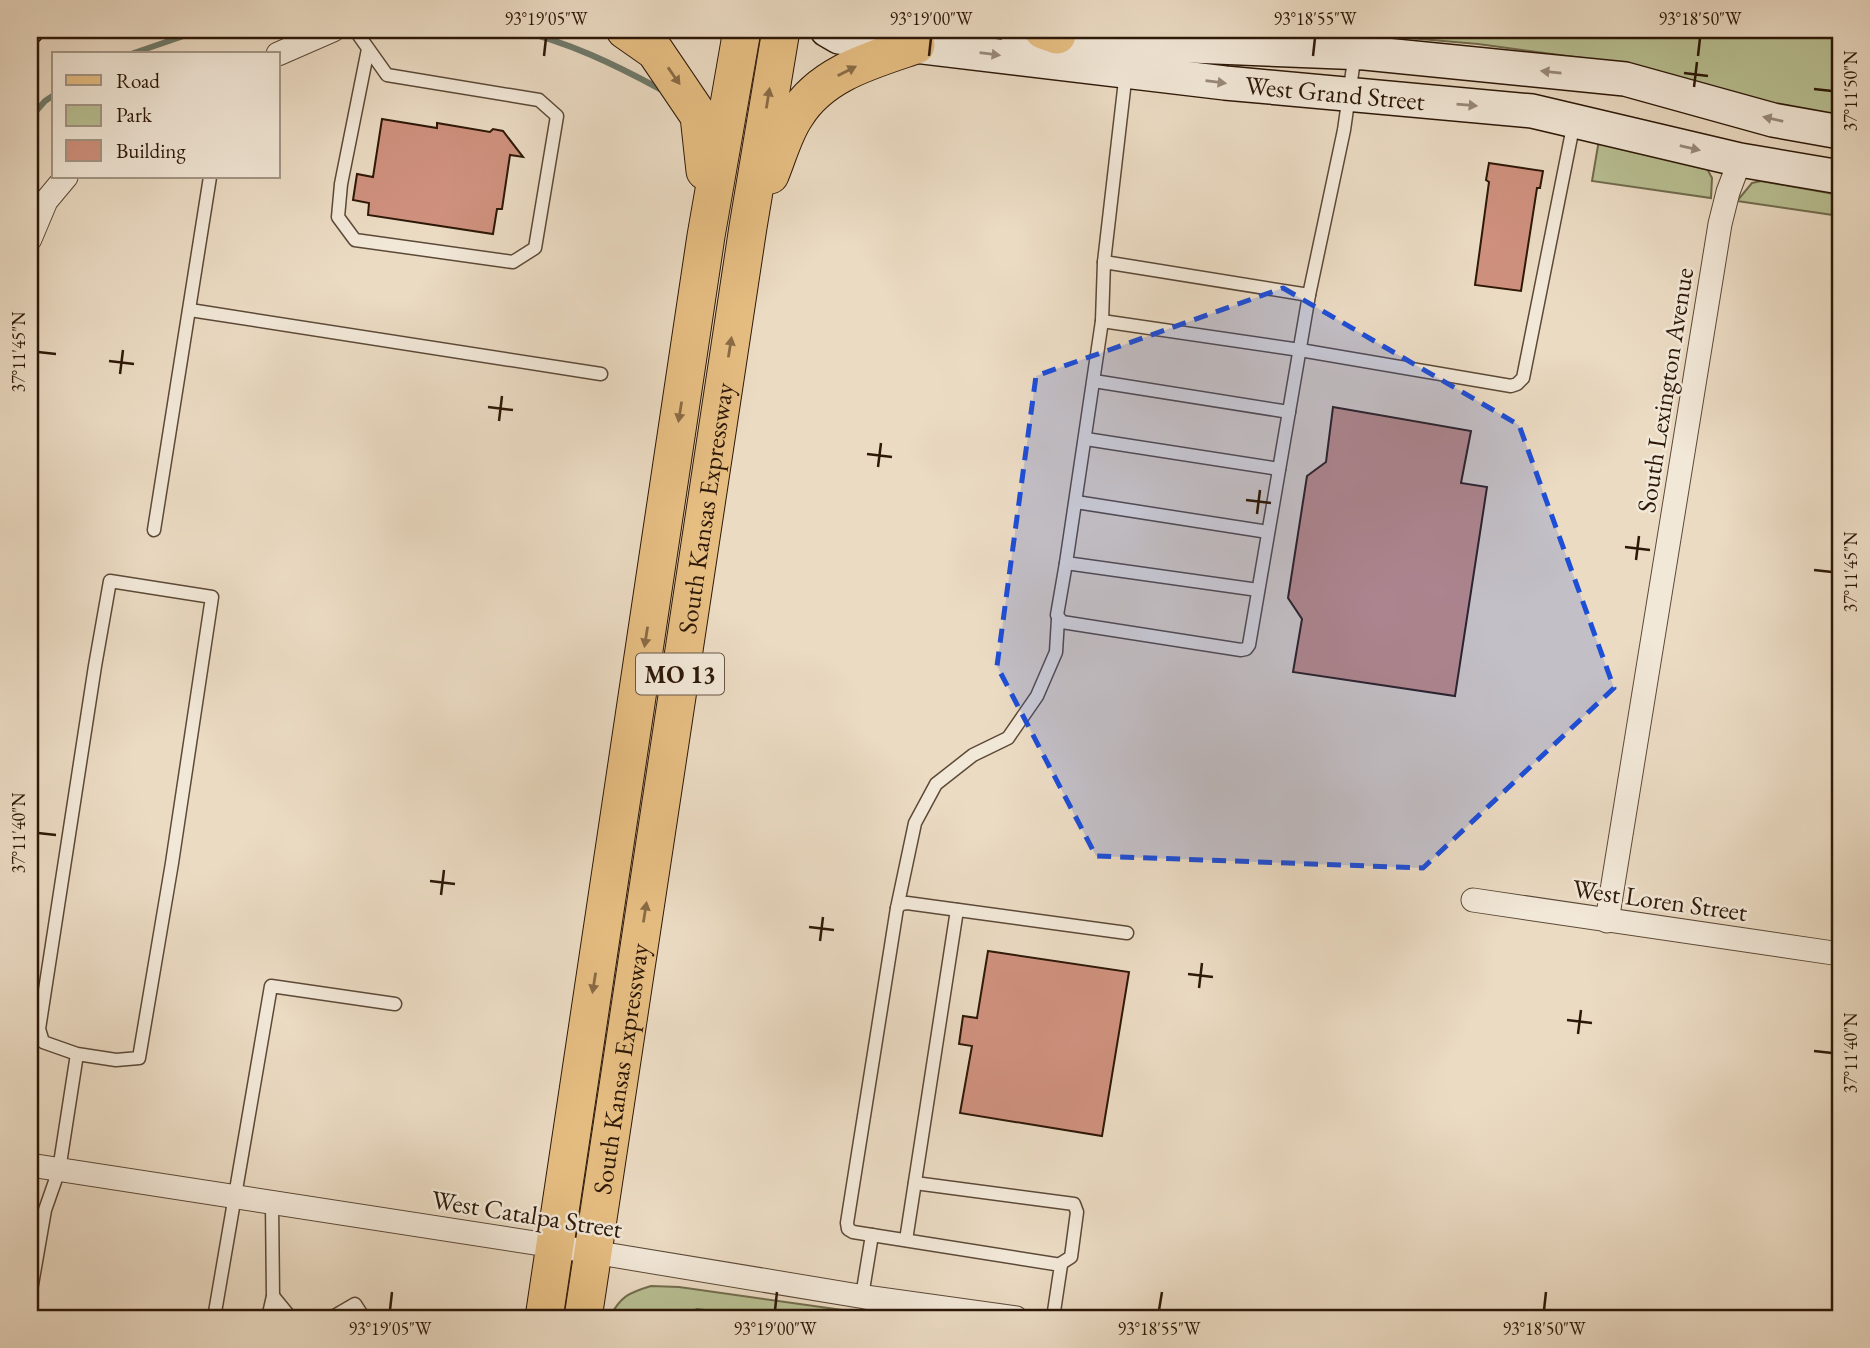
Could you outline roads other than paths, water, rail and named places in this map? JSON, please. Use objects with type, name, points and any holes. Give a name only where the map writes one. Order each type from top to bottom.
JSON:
[{"type":"main road","points":[[625,30],[655,51],[699,116],[705,174],[706,236]]},
{"type":"main road","name":"South Kansas Expressway","points":[[544,1318],[706,236],[742,30]]},
{"type":"main road","name":"South Kansas Expressway","points":[[583,1318],[748,228],[781,30]]},
{"type":"main road","name":"West Grand Street","points":[[827,30],[839,37],[916,45],[1128,57],[1355,52],[1625,79],[1773,120],[1840,132]]},
{"type":"main road","name":"West Grand Street","points":[[1016,30],[1063,33],[1128,57],[1349,94],[1532,111],[1740,160],[1840,177]]},
{"type":"main road","points":[[748,228],[795,116],[812,94],[832,79],[864,62],[916,45]]},
{"type":"street","points":[[280,53],[332,30]]},
{"type":"street","name":"South Lexington Avenue","points":[[1606,920],[1720,224],[1740,160]]},
{"type":"street","points":[[30,239],[46,201],[65,178]]},
{"type":"street","name":"West Loren Street","points":[[1472,900],[1840,954]]},
{"type":"street","name":"West Catalpa Street","points":[[30,1166],[1016,1318]]},
{"type":"lane","points":[[355,30],[387,75],[539,100],[557,116],[535,248],[513,262],[355,240],[338,217],[341,184],[368,49]]},
{"type":"lane","points":[[1058,619],[1062,622],[1241,650],[1249,645],[1309,295],[1355,52]]},
{"type":"lane","points":[[915,1183],[1074,1204],[1077,1212],[1071,1258],[1060,1265],[853,1232],[848,1229],[847,1223],[897,908],[915,823],[936,784],[974,755],[1008,738],[1037,696],[1056,652],[1058,619],[1102,321],[1104,262],[1128,57]]},
{"type":"lane","points":[[1102,321],[1300,350],[1511,386],[1517,384],[1523,378],[1574,121]]},
{"type":"lane","points":[[154,530],[211,178]]},
{"type":"lane","points":[[1104,262],[1309,295]]},
{"type":"lane","points":[[190,310],[601,374]]},
{"type":"lane","points":[[1094,381],[1289,412]]},
{"type":"lane","points":[[1086,439],[1279,469]]},
{"type":"lane","points":[[1076,502],[1268,532]]},
{"type":"lane","points":[[1066,563],[1258,590]]},
{"type":"lane","points":[[110,581],[212,597],[139,1058],[116,1060],[78,1054],[43,1042],[39,1029],[110,581]]},
{"type":"lane","points":[[897,908],[907,902],[1127,933]]},
{"type":"lane","points":[[906,1240],[957,910]]},
{"type":"lane","points":[[214,1318],[271,986],[396,1004]]},
{"type":"lane","points":[[30,1296],[45,1210],[59,1170],[78,1054]]},
{"type":"lane","points":[[268,1318],[273,1296],[272,1203]]},
{"type":"lane","points":[[862,1296],[872,1235]]},
{"type":"lane","points":[[1053,1318],[1060,1265]]},
{"type":"lane","points":[[273,1296],[291,1318]]},
{"type":"lane","points":[[331,1318],[355,1304],[365,1318]]},
{"type":"waterway","points":[[137,52],[201,30]]},
{"type":"waterway","points":[[517,30],[590,55],[660,89]]},
{"type":"waterway","points":[[30,118],[52,96]]},
{"type":"railway","points":[[30,46],[45,30]]}]
